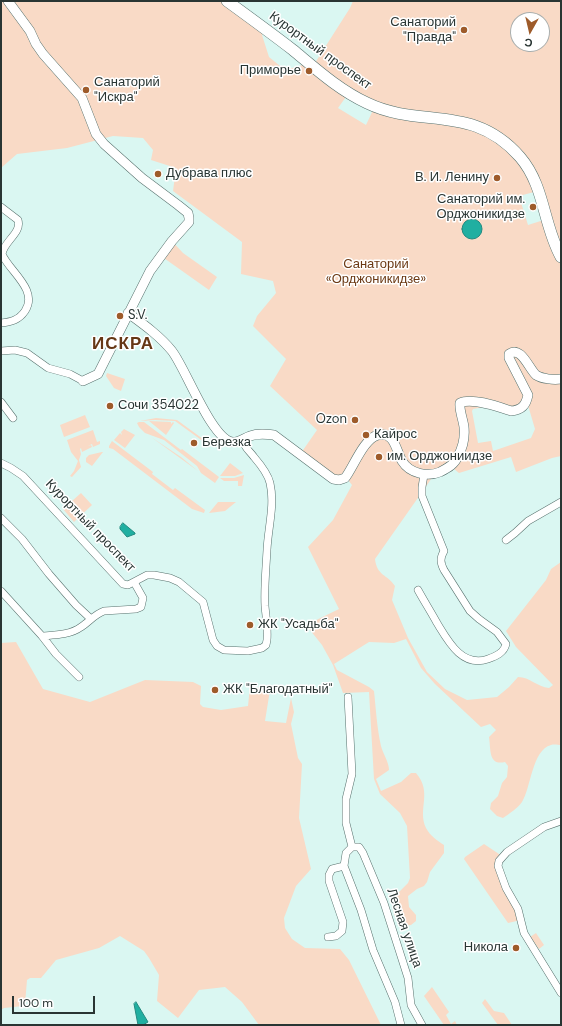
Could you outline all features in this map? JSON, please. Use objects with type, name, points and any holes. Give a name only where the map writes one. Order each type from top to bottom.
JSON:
[{"type":"main road","name":"Курортный проспект","points":[[227,1],[281,40],[348,93],[386,110],[464,122],[487,130],[501,139],[521,158],[531,172],[539,190],[551,235],[561,257]]},
{"type":"street","points":[[1,351],[15,350],[27,353],[48,368],[70,374],[83,380],[98,374],[150,271],[172,241],[189,222],[188,214],[142,178],[104,144],[96,134],[82,98],[40,49],[30,31],[8,1]]},
{"type":"street","points":[[1,207],[19,222],[17,229],[4,247],[2,254],[25,287],[29,301],[24,313],[15,321],[1,323]]},
{"type":"street","points":[[128,313],[145,325],[171,349],[214,426],[222,436],[233,442],[251,436],[265,434],[274,435],[333,479],[339,480],[345,478],[361,451],[376,435],[390,437],[394,441],[402,461],[417,472],[434,475],[454,464],[458,458],[464,438],[460,404],[462,401],[480,403],[511,411],[517,410],[527,401],[528,395],[510,360],[510,354],[512,352],[516,352],[520,355],[535,374],[549,379],[561,379]]},
{"type":"street","points":[[1,402],[13,418]]},
{"type":"street","points":[[134,582],[142,577],[154,575],[170,578],[179,582],[203,602],[213,640],[217,646],[224,650],[248,651],[262,648],[266,645],[268,635],[265,605],[267,548],[272,493],[269,481],[263,468],[253,455],[247,451],[244,446],[243,439]]},
{"type":"street","name":"Курортный проспект","points":[[1,463],[23,476],[120,582],[128,585],[134,582],[143,598],[141,607],[136,609],[104,611],[99,613],[80,628],[70,632],[42,636]]},
{"type":"street","points":[[418,590],[448,642],[464,657],[475,660],[485,660],[497,656],[505,649],[506,644],[497,632],[479,619],[470,610],[441,564],[441,556],[444,551],[422,496],[424,474]]},
{"type":"street","points":[[506,540],[528,521],[561,502]]},
{"type":"street","points":[[1,518],[22,539],[72,601],[91,619]]},
{"type":"street","points":[[1,591],[42,636],[56,654],[79,677]]},
{"type":"street","points":[[348,697],[352,774],[346,799],[346,824],[352,847],[346,853],[344,866],[361,910],[373,950],[395,1002],[401,1025]]},
{"type":"street","points":[[561,821],[544,827],[531,835],[507,852],[499,862],[499,872],[518,909],[524,934],[561,993]]},
{"type":"street","name":"Лесная улица","points":[[352,847],[359,847],[363,852],[384,903],[408,978],[411,1005],[422,1025]]},
{"type":"street","points":[[328,937],[336,936],[342,931],[343,922],[329,881],[329,874],[332,870],[344,866]]},
{"type":"green space","name":"Санаторий «Орджоникидзе»","points":[[1,1],[224,1],[264,32],[262,35],[269,57],[285,70],[306,64],[313,66],[353,1],[561,1],[561,456],[516,472],[511,457],[459,473],[454,469],[454,464],[434,475],[375,559],[376,565],[380,572],[395,586],[392,600],[408,638],[427,672],[445,689],[467,700],[497,697],[518,677],[522,677],[549,688],[553,685],[516,647],[506,631],[546,580],[551,569],[561,562],[561,745],[552,745],[545,748],[536,762],[522,802],[516,809],[503,818],[497,816],[490,809],[491,803],[498,796],[502,783],[507,777],[508,766],[505,762],[500,763],[491,756],[489,737],[496,730],[490,724],[481,727],[435,684],[421,668],[406,639],[394,643],[369,642],[334,664],[337,670],[374,691],[380,739],[389,770],[376,779],[381,791],[401,782],[411,773],[416,773],[421,780],[423,787],[423,814],[426,828],[432,836],[444,845],[444,853],[430,872],[427,882],[424,886],[408,896],[409,907],[416,915],[416,921],[411,925],[403,926],[399,923],[394,913],[394,897],[408,883],[410,878],[407,826],[400,813],[380,794],[374,779],[369,692],[343,693],[333,665],[322,645],[306,625],[339,609],[308,547],[333,520],[352,485],[344,475],[335,476],[301,453],[317,430],[270,386],[286,359],[253,326],[257,316],[276,293],[273,281],[241,274],[242,242],[173,191],[176,168],[151,160],[153,150],[143,138],[113,136],[67,148],[17,154],[1,168]],"holes":[[[348,94],[374,108],[366,125],[338,108]],[[538,191],[547,219],[528,225],[519,196]],[[527,402],[535,429],[531,438],[493,451],[491,441],[478,443],[472,411],[473,409],[489,406],[517,410]]]},
{"type":"green space","points":[[172,241],[183,253],[217,277],[209,290],[161,256]]},
{"type":"green space","points":[[107,373],[125,379],[121,391],[114,388],[106,376]]},
{"type":"green space","points":[[85,415],[90,427],[64,437],[60,425]]},
{"type":"green space","points":[[156,418],[177,420],[203,439],[204,442],[175,421],[140,421]]},
{"type":"green space","points":[[149,421],[171,422],[171,424],[173,422],[174,423],[166,435]]},
{"type":"green space","points":[[144,422],[219,477],[215,483],[201,473],[197,466],[164,440],[145,433],[139,427],[137,423]]},
{"type":"green space","points":[[124,429],[135,435],[125,448],[114,440],[120,433],[122,435],[121,432]]},
{"type":"green space","points":[[93,430],[97,442],[100,441],[100,444],[93,447],[92,444],[88,446],[91,445],[92,447],[82,452],[81,448],[80,449],[81,454],[79,460],[81,467],[72,477],[70,476],[78,461],[71,452],[67,440]]},
{"type":"green space","points":[[151,437],[181,457],[198,471]]},
{"type":"green space","points":[[112,441],[153,472],[152,474],[173,490],[175,488],[205,510],[204,513],[192,509],[113,449],[109,448]]},
{"type":"green space","points":[[103,452],[92,466],[86,462],[86,458],[89,455]]},
{"type":"green space","points":[[230,463],[243,473],[235,476],[220,476]]},
{"type":"green space","points":[[244,475],[242,486],[238,486],[238,481],[224,481],[220,478],[234,478]]},
{"type":"green space","points":[[81,493],[92,505],[74,522],[63,509]]},
{"type":"green space","points":[[218,502],[236,502],[225,511],[209,513]]},
{"type":"green space","points":[[16,642],[43,689],[90,702],[145,680],[193,682],[201,686],[200,704],[203,707],[221,710],[248,706],[250,686],[270,690],[265,721],[286,723],[291,698],[294,712],[291,724],[298,758],[302,764],[299,818],[311,869],[296,886],[284,918],[285,928],[292,939],[305,948],[340,949],[349,960],[381,1025],[259,1025],[242,1002],[225,987],[199,990],[178,1018],[157,1001],[159,975],[149,958],[144,951],[120,936],[99,948],[56,960],[41,978],[30,978],[27,980],[25,1004],[23,1006],[4,1008],[1,1010],[1,643]]},
{"type":"green space","points":[[484,844],[502,856],[499,862],[521,920],[508,923],[464,859]]},
{"type":"green space","points":[[536,933],[544,945],[539,949],[530,937]]},
{"type":"green space","points":[[432,987],[449,1012],[446,1015],[451,1024],[455,1021],[457,1025],[444,1025],[424,996]]},
{"type":"green space","points":[[485,999],[494,1011],[504,1013],[512,1025],[498,1025],[482,1003]]},
{"type":"shaded area","points":[[472,219],[479,222],[482,229],[479,236],[472,239],[465,236],[462,229],[465,222]]},
{"type":"shaded area","points":[[123,523],[135,534],[127,537],[120,529]]},
{"type":"shaded area","points":[[136,1002],[148,1022],[143,1025],[138,1025],[134,1004]]},
{"type":"place","name":"Санаторий \"Правда\"","points":[[464,30]]},
{"type":"place","name":"Приморье","points":[[309,71]]},
{"type":"place","name":"Санаторий \"Искра\"","points":[[86,90]]},
{"type":"place","name":"Дубрава плюс","points":[[158,174]]},
{"type":"place","name":"В. И. Ленину","points":[[497,178]]},
{"type":"place","name":"Санаторий им. Орджоникидзе","points":[[533,207]]},
{"type":"place","name":"S.V.","points":[[120,316]]},
{"type":"place","name":"Сочи 354022","points":[[110,406]]},
{"type":"place","name":"Ozon","points":[[355,420]]},
{"type":"place","name":"Кайрос","points":[[366,435]]},
{"type":"place","name":"Березка","points":[[194,443]]},
{"type":"place","name":"им. Орджониидзе","points":[[379,457]]},
{"type":"place","name":"ЖК \"Усадьба\"","points":[[250,625]]},
{"type":"place","name":"ЖК \"Благодатный\"","points":[[215,690]]},
{"type":"place","name":"Никола","points":[[516,948]]},
{"type":"district","name":"ИСКРА","points":[[123,345]]}]
